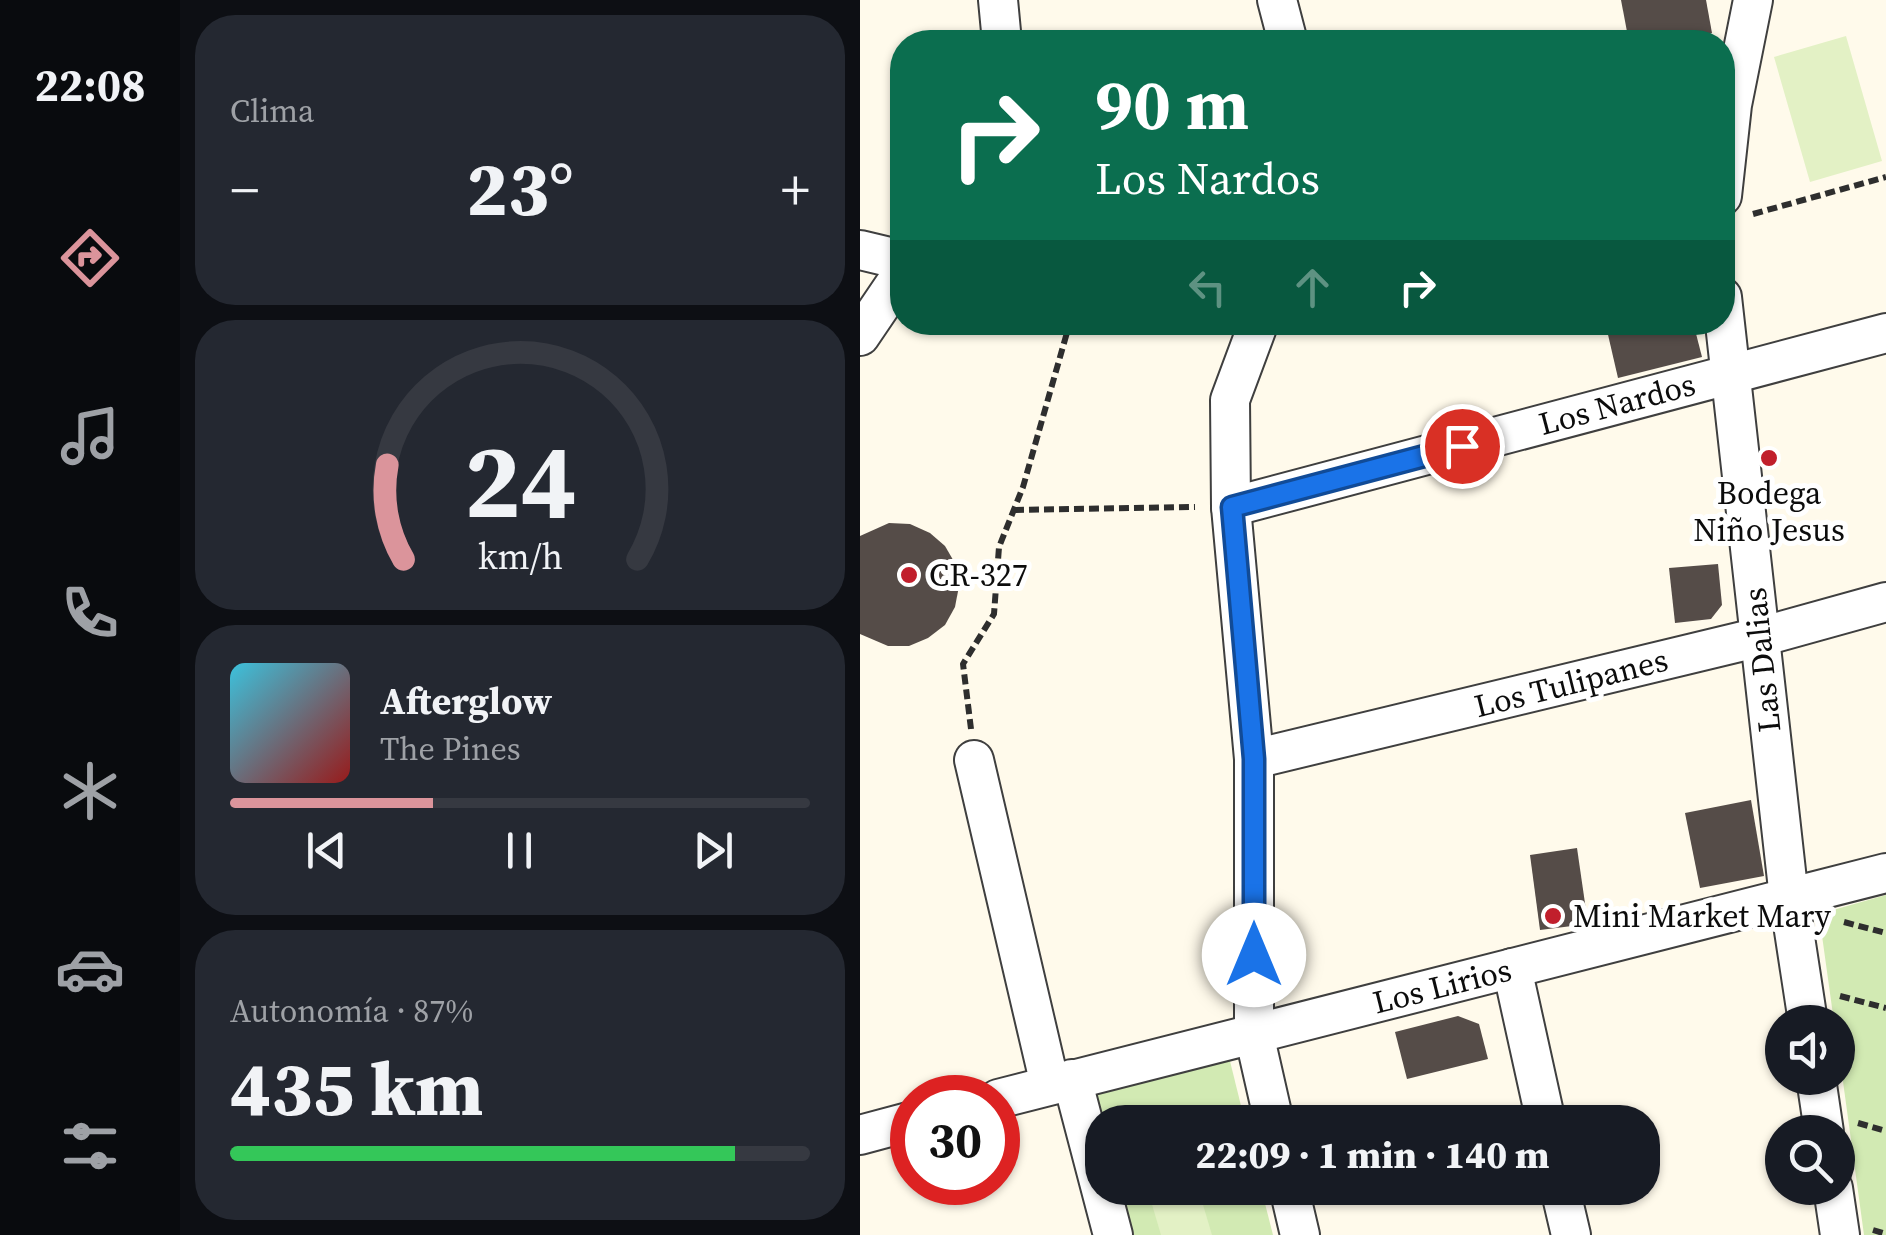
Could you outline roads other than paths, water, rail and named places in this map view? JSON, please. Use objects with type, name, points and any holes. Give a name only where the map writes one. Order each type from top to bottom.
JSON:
[{"type":"street","points":[[998,0],[1001,30]]},
{"type":"street","points":[[1277,0],[1285,30]]},
{"type":"street","points":[[1735,73],[1753,0]]},
{"type":"street","points":[[860,250],[890,257]]},
{"type":"street","points":[[860,336],[890,292]]},
{"type":"street","name":"Los Nardos","points":[[1232,507],[1886,333]]},
{"type":"street","points":[[1254,335],[1230,400],[1232,507],[1254,759],[1254,1034],[1270,1105]]},
{"type":"street","name":"Las Dalias","points":[[1726,335],[1789,898],[1805,1005]]},
{"type":"street","name":"Los Tulipanes","points":[[1254,759],[1760,637],[1886,602]]},
{"type":"street","points":[[974,760],[1061,1082],[1113,1235]]},
{"type":"street","name":"Los Lirios","points":[[1020,1093],[1886,873]]},
{"type":"street","points":[[1512,968],[1542,1105]]},
{"type":"street","points":[[860,1135],[890,1127]]},
{"type":"street","points":[[1293,1205],[1300,1235]]},
{"type":"street","points":[[1564,1205],[1571,1235]]},
{"type":"street","points":[[1836,1205],[1840,1235]]},
{"type":"place","name":"Bodega Niño Jesus","points":[[1769,458]]},
{"type":"place","name":"CR-327","points":[[909,575]]},
{"type":"place","name":"Mini Market Mary","points":[[1553,916]]}]
